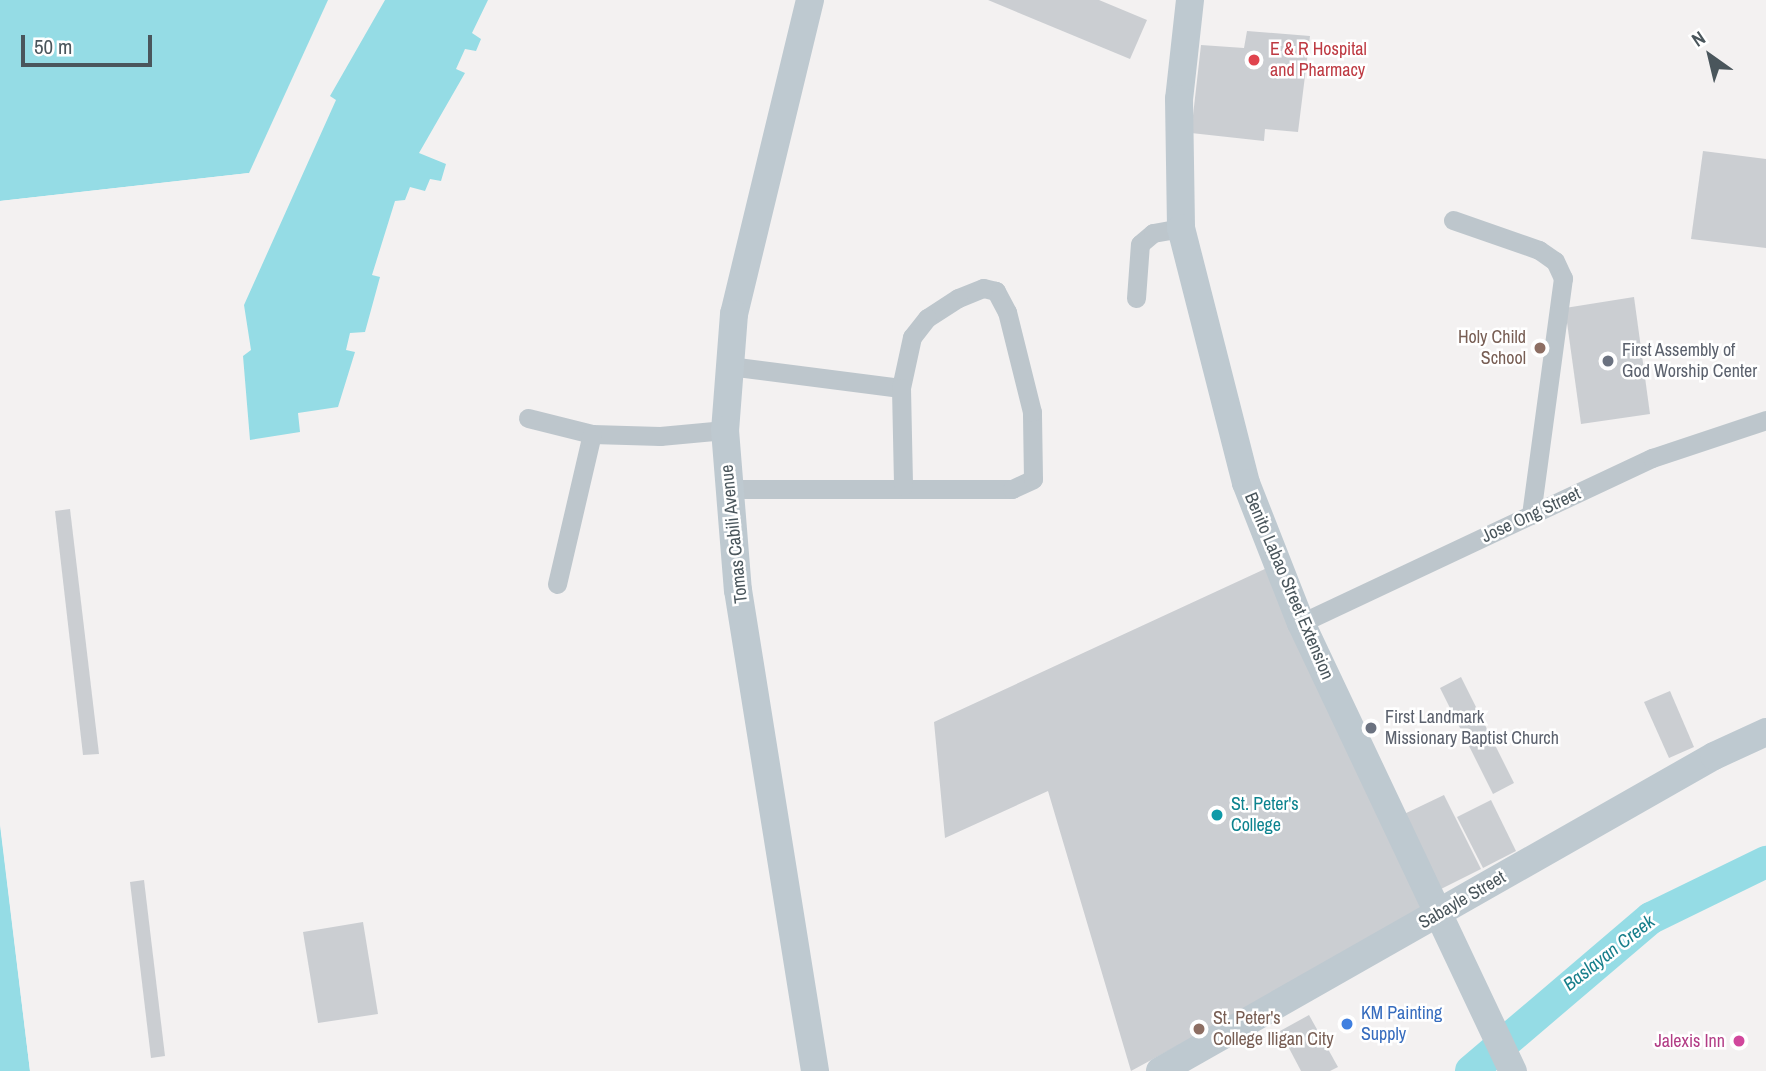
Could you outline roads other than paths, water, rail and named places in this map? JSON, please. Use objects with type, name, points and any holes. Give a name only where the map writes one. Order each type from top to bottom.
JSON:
[{"type":"street","name":"Tomas Cabili Avenue","points":[[810,0],[747,250],[729,366],[725,430],[738,590],[815,1071]]},
{"type":"street","name":"Benito Labao Street Extension","points":[[1190,0],[1179,99],[1181,228],[1246,483],[1301,623],[1436,915],[1509,1064]]},
{"type":"street","points":[[1453,220],[1539,250],[1555,261],[1563,278],[1531,515]]},
{"type":"street","points":[[1136,298],[1140,244],[1153,233],[1181,228]]},
{"type":"street","points":[[728,489],[903,486],[1012,489],[1033,479],[1032,412],[1003,299],[996,291],[983,288],[958,298],[927,318],[912,337],[901,388],[903,486]]},
{"type":"street","points":[[729,366],[901,388]]},
{"type":"street","points":[[528,418],[592,434],[660,436],[725,430]]},
{"type":"street","name":"Jose Ong Street","points":[[1301,623],[1652,458],[1766,420]]},
{"type":"street","points":[[557,584],[592,434]]},
{"type":"street","name":"Sabayle Street","points":[[1160,1071],[1714,756],[1766,732]]},
{"type":"water","points":[[0,0],[328,0],[249,173],[0,201]]},
{"type":"water","points":[[385,0],[488,0],[472,33],[481,39],[476,51],[465,49],[456,69],[465,73],[419,153],[446,164],[441,181],[430,179],[425,191],[410,187],[405,200],[395,201],[372,275],[380,277],[365,332],[350,333],[346,350],[355,352],[338,407],[298,413],[300,432],[250,440],[243,356],[251,350],[244,305],[336,100],[330,96]]},
{"type":"water","points":[[0,825],[18,973],[30,1071],[0,1071]]},
{"type":"waterway","name":"Baslayan Creek","points":[[1471,1071],[1651,918],[1766,862]]},
{"type":"place","name":"E & R Hospital and Pharmacy","points":[[1254,60]]},
{"type":"place","name":"Holy Child School","points":[[1540,348]]},
{"type":"place","name":"First Assembly of God Worship Center","points":[[1608,361]]},
{"type":"place","name":"First Landmark Missionary Baptist Church","points":[[1371,728]]},
{"type":"place","name":"St. Peter's College","points":[[1217,815]]},
{"type":"place","name":"KM Painting Supply","points":[[1347,1024]]},
{"type":"place","name":"St. Peter's College Iligan City","points":[[1199,1029]]},
{"type":"place","name":"Jalexis Inn","points":[[1739,1041]]}]
